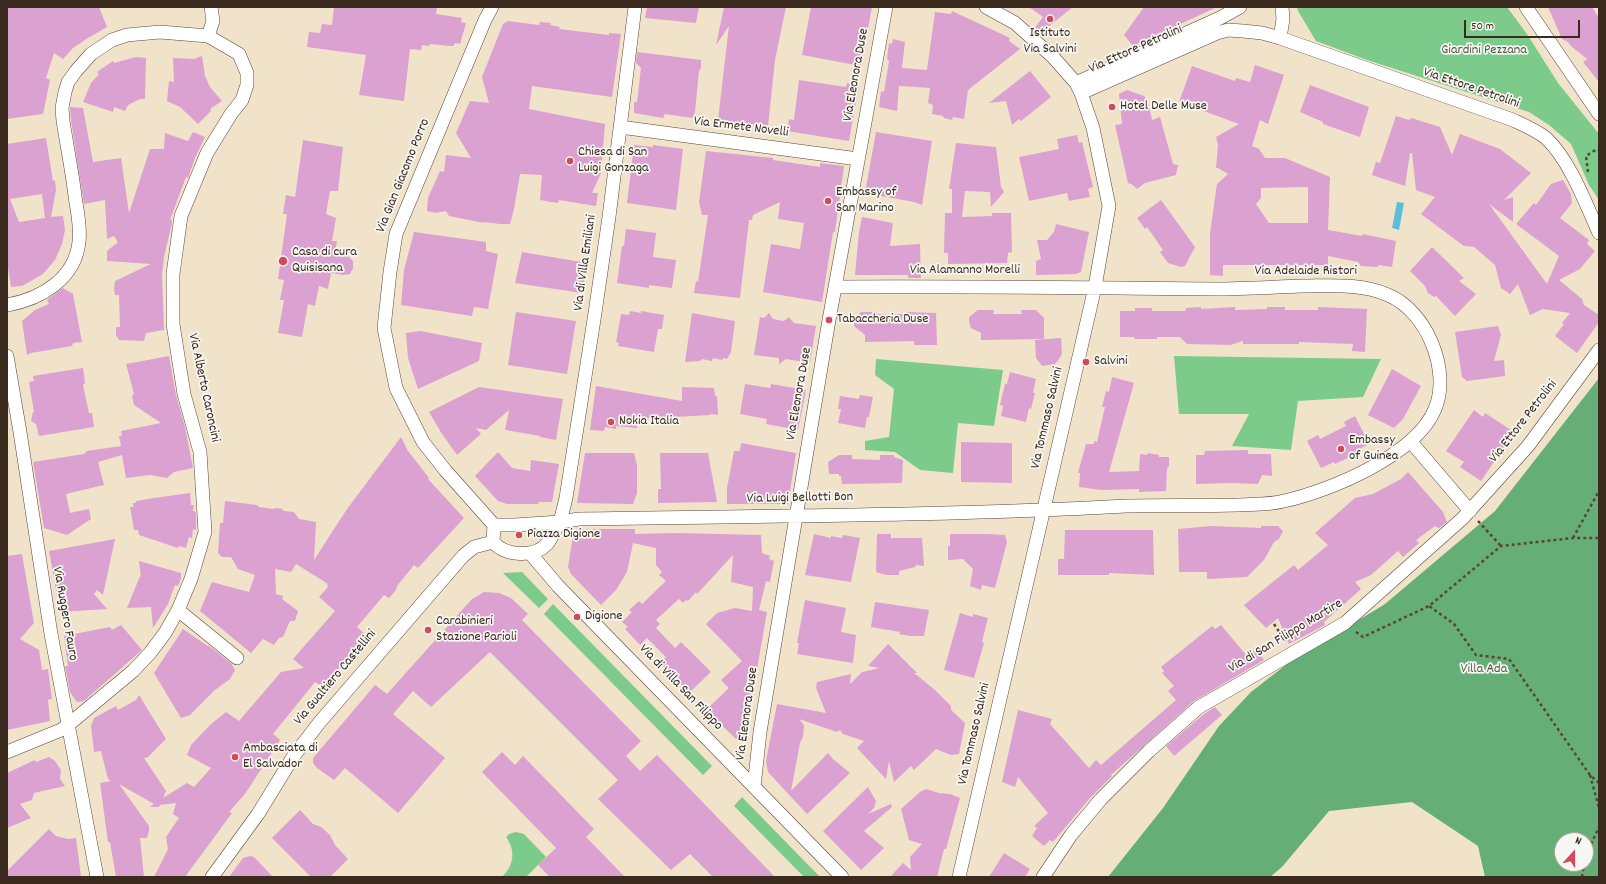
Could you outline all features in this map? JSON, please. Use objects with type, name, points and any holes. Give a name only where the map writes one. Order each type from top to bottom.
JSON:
[{"type":"street","points":[[208,36],[213,21],[211,7]]},
{"type":"street","name":"Via Gian Giacomo Porro","points":[[492,7],[485,20],[396,234],[384,328],[396,388],[423,442],[445,470],[494,525]]},
{"type":"street","name":"Via di Villa Emiliani","points":[[560,522],[566,498],[595,313],[635,7]]},
{"type":"street","name":"Via Eleonora Duse","points":[[754,787],[760,732],[796,515],[835,287],[886,7]]},
{"type":"street","name":"Via Tommaso Salvini","points":[[959,877],[1042,511],[1095,287],[1109,206],[1093,128],[1079,88],[1053,57],[1015,23],[986,7]]},
{"type":"street","name":"Via Ettore Petrolini","points":[[1079,88],[1240,7]]},
{"type":"street","points":[[1280,38],[1283,19],[1282,7]]},
{"type":"street","points":[[1526,7],[1599,114]]},
{"type":"street","points":[[1220,18],[1228,30]]},
{"type":"street","name":"Via Ettore Petrolini","points":[[1079,88],[1208,36],[1228,30],[1262,33],[1280,38],[1513,120],[1533,129],[1545,138],[1558,153],[1580,192],[1599,233]]},
{"type":"street","name":"Via Alberto Caroncini","points":[[7,305],[31,299],[53,287],[68,271],[77,252],[80,227],[62,108],[66,87],[76,71],[91,54],[112,40],[127,35],[155,32],[208,36],[239,54],[247,73],[247,85],[242,100],[231,114],[207,153],[181,216],[173,274],[172,324],[184,394],[200,452],[205,532],[190,579],[178,610],[165,633],[142,662],[61,730],[7,752]]},
{"type":"street","name":"Via Ermete Novelli","points":[[620,127],[858,159]]},
{"type":"street","name":"Via Adelaide Ristori","points":[[1042,511],[1134,506],[1280,503],[1328,489],[1372,467],[1411,442],[1429,421],[1438,403],[1440,388],[1439,364],[1434,348],[1426,331],[1410,310],[1394,297],[1370,289],[1342,286],[1219,289],[1095,287]]},
{"type":"street","name":"Via Alamanno Morelli","points":[[835,287],[1095,287]]},
{"type":"street","name":"Via Ettore Petrolini","points":[[1470,511],[1528,446],[1599,350]]},
{"type":"street","name":"Via Ruggero Fauro","points":[[7,356],[11,399],[40,567],[97,877]]},
{"type":"street","points":[[1411,442],[1470,511]]},
{"type":"street","name":"Via Luigi Bellotti Bon","points":[[560,522],[579,519],[1042,511]]},
{"type":"street","name":"Via di San Filippo Martire","points":[[1043,877],[1071,835],[1101,799],[1149,752],[1199,707],[1345,623],[1470,511]]},
{"type":"street","points":[[560,522],[546,544],[530,553],[506,552],[497,548],[492,542],[494,525],[560,522]]},
{"type":"street","name":"Via Gualtiero Castellini","points":[[212,877],[258,814],[293,757],[319,722],[463,556],[474,547],[492,542]]},
{"type":"street","name":"Via di Villa San Filippo","points":[[530,553],[558,586],[842,877]]},
{"type":"street","points":[[178,610],[237,658]]},
{"type":"path","points":[[1580,192],[1589,185],[1586,156],[1597,149],[1599,150]]},
{"type":"path","points":[[1573,538],[1599,490]]},
{"type":"path","points":[[1470,511],[1501,546]]},
{"type":"path","points":[[1345,623],[1363,637],[1429,606],[1501,546],[1573,538],[1599,538]]},
{"type":"path","points":[[1429,606],[1454,624],[1476,655],[1509,659],[1590,775],[1599,783]]},
{"type":"path","points":[[1274,624],[1292,653]]},
{"type":"path","points":[[1590,775],[1599,808]]},
{"type":"path","points":[[1594,838],[1599,827]]},
{"type":"green space","name":"Giardini Pezzana","points":[[1297,7],[1507,7],[1527,34],[1558,83],[1599,134],[1599,200],[1589,185],[1571,144],[1549,125],[1529,112],[1367,60],[1316,41]]},
{"type":"green space","points":[[1174,356],[1381,359],[1363,397],[1298,401],[1291,450],[1232,446],[1249,414],[1179,414]]},
{"type":"green space","points":[[876,359],[1003,370],[994,426],[958,423],[953,473],[920,470],[895,452],[865,450],[865,441],[889,437],[894,389],[875,375]]},
{"type":"green space","name":"Villa Ada","points":[[1599,378],[1599,877],[1485,877],[1478,846],[1412,802],[1329,811],[1282,867],[1270,877],[1108,877],[1163,808],[1219,726],[1251,692],[1287,664],[1385,604],[1495,511]]},
{"type":"green space","points":[[522,572],[548,599],[539,608],[503,573]]},
{"type":"green space","points":[[553,604],[712,766],[703,775],[544,614]]},
{"type":"green space","points":[[742,797],[820,877],[804,877],[734,806]]},
{"type":"green space","points":[[516,832],[524,834],[546,857],[526,877],[502,877],[509,868],[512,858],[511,847],[506,837],[509,834]]},
{"type":"water","points":[[1397,202],[1404,203],[1399,230],[1392,228]]},
{"type":"building","points":[[7,7],[99,7],[107,27],[73,48],[63,59],[54,53],[46,78],[50,80],[43,114],[7,119]]},
{"type":"building","points":[[334,7],[437,7],[436,14],[462,18],[461,22],[466,23],[460,44],[455,43],[453,46],[450,46],[430,44],[429,46],[422,45],[421,50],[410,49],[404,101],[359,95],[366,55],[307,47],[309,32],[320,33],[322,24],[332,25]]},
{"type":"building","points":[[647,7],[699,7],[696,23],[645,18]]},
{"type":"building","points":[[724,7],[786,7],[775,60],[768,126],[718,120],[729,26],[716,45]]},
{"type":"building","points":[[811,7],[872,7],[861,66],[802,55]]},
{"type":"building","name":"Istituto Via Salvini","points":[[1029,7],[1073,7],[1039,34],[1034,29],[1043,17]]},
{"type":"building","points":[[1144,7],[1217,7],[1133,46],[1124,35]]},
{"type":"building","points":[[1548,7],[1592,7],[1599,18],[1599,82],[1583,62],[1587,59],[1568,42],[1562,39]]},
{"type":"building","points":[[952,11],[1010,38],[1009,41],[1020,49],[968,90],[964,119],[953,117],[952,120],[944,118],[943,116],[932,114],[933,105],[928,103],[930,88],[899,86],[897,111],[879,107],[881,91],[884,92],[889,61],[887,59],[889,43],[892,44],[893,39],[905,42],[902,68],[927,70],[935,12],[951,14]]},
{"type":"building","points":[[508,21],[539,25],[540,22],[551,23],[550,25],[560,27],[559,29],[609,35],[609,33],[621,34],[612,97],[532,86],[529,109],[605,124],[601,173],[592,193],[598,193],[596,206],[559,200],[558,203],[540,200],[542,175],[520,174],[510,224],[483,222],[484,223],[449,216],[446,211],[436,213],[427,211],[428,198],[440,171],[444,172],[446,155],[471,158],[456,133],[470,101],[489,103],[482,77],[503,24]]},
{"type":"building","points":[[637,52],[701,60],[693,118],[665,114],[663,118],[634,113],[634,102],[637,102],[641,68],[636,63]]},
{"type":"building","points":[[202,56],[205,76],[210,87],[222,101],[210,109],[211,111],[198,124],[180,107],[167,101],[169,81],[174,82],[173,58],[194,59]]},
{"type":"building","points":[[136,57],[146,58],[145,99],[140,99],[128,105],[125,111],[114,107],[113,112],[83,102],[91,83],[99,74],[97,72],[113,61],[114,63]]},
{"type":"building","points":[[1255,65],[1284,75],[1268,124],[1260,120],[1252,146],[1259,149],[1265,158],[1285,158],[1330,177],[1328,230],[1362,236],[1363,234],[1396,241],[1392,267],[1379,265],[1377,267],[1361,266],[1358,262],[1328,256],[1328,265],[1223,265],[1223,276],[1210,275],[1210,233],[1217,184],[1228,174],[1216,168],[1218,145],[1216,137],[1239,124],[1179,102],[1192,66],[1235,81],[1236,78],[1250,82]],"holes":[[[1308,187],[1308,223],[1269,223],[1256,204],[1261,198],[1261,188]]]},
{"type":"building","points":[[1030,71],[1051,97],[1021,121],[1019,119],[1012,125],[1006,101],[989,103]]},
{"type":"building","points":[[799,80],[846,87],[847,83],[859,85],[849,141],[787,131],[789,119],[794,120]]},
{"type":"building","points":[[1310,85],[1369,107],[1360,137],[1323,124],[1323,122],[1300,112]]},
{"type":"building","points":[[1127,90],[1144,96],[1148,101],[1152,120],[1160,117],[1173,164],[1178,165],[1176,175],[1145,183],[1137,189],[1128,183],[1115,125],[1122,124],[1119,94]]},
{"type":"building","points":[[70,107],[83,108],[93,162],[121,158],[129,213],[150,149],[164,149],[165,133],[188,141],[193,132],[205,137],[188,178],[186,177],[170,220],[172,220],[172,223],[164,257],[162,275],[164,330],[146,333],[144,341],[119,340],[116,335],[116,327],[120,327],[119,295],[115,295],[114,290],[115,281],[151,264],[107,261],[107,251],[118,242],[114,236],[107,239],[105,200],[84,204]]},
{"type":"building","points":[[1396,116],[1409,120],[1411,118],[1440,127],[1452,155],[1460,134],[1500,149],[1531,173],[1504,200],[1513,197],[1513,222],[1489,204],[1547,284],[1559,256],[1516,224],[1534,203],[1536,205],[1551,184],[1563,180],[1571,194],[1572,203],[1560,218],[1589,240],[1587,244],[1595,251],[1580,269],[1559,280],[1582,299],[1584,305],[1599,315],[1599,322],[1577,353],[1555,336],[1564,324],[1562,323],[1570,313],[1543,309],[1530,315],[1518,284],[1510,294],[1501,288],[1495,265],[1474,247],[1464,246],[1421,214],[1435,197],[1416,190],[1412,153],[1410,153],[1405,186],[1372,175],[1376,162],[1380,163]]},
{"type":"building","points":[[876,132],[932,141],[922,205],[914,202],[865,193]]},
{"type":"building","points":[[1077,135],[1079,143],[1082,142],[1093,187],[1088,189],[1090,197],[1069,201],[1067,193],[1029,201],[1019,157],[1059,149],[1057,139]]},
{"type":"building","points":[[46,138],[53,181],[55,180],[56,190],[51,217],[63,216],[65,230],[62,244],[55,260],[43,274],[22,286],[11,287],[7,261],[7,144]],"holes":[[[42,194],[45,218],[19,222],[10,199]]]},
{"type":"building","points":[[303,140],[343,147],[338,191],[330,191],[326,214],[336,218],[332,241],[337,241],[335,253],[349,257],[353,261],[353,268],[350,274],[343,275],[331,273],[328,289],[319,286],[315,306],[308,304],[302,337],[278,333],[284,300],[280,300],[284,280],[278,279],[287,214],[283,214],[286,195],[295,197]]},
{"type":"building","points":[[956,143],[996,147],[1001,187],[1004,192],[991,207],[990,192],[965,191],[962,217],[992,216],[992,213],[1011,213],[1012,252],[1008,253],[1007,263],[948,264],[948,253],[944,253],[945,213],[952,213],[952,189],[949,189]]},
{"type":"building","points":[[634,145],[653,147],[653,145],[683,149],[676,210],[627,203]]},
{"type":"building","points":[[706,151],[773,158],[773,160],[820,167],[820,163],[844,166],[835,232],[833,232],[822,302],[763,292],[771,244],[800,249],[804,223],[778,219],[780,202],[753,215],[752,220],[749,220],[740,298],[694,293],[696,281],[698,282],[708,215],[702,215],[699,202]]},
{"type":"building","points":[[1161,200],[1195,247],[1185,266],[1181,267],[1168,263],[1160,252],[1163,250],[1147,227],[1145,229],[1137,218]]},
{"type":"building","points":[[862,217],[893,223],[890,246],[920,244],[921,278],[908,278],[908,275],[855,275]]},
{"type":"building","points":[[1056,224],[1089,232],[1081,272],[1076,274],[1036,275],[1036,261],[1041,259],[1037,240],[1047,240],[1054,232]]},
{"type":"building","points":[[626,229],[656,233],[653,257],[676,260],[672,288],[649,285],[649,288],[617,283]]},
{"type":"building","points":[[414,232],[486,242],[486,251],[498,254],[488,309],[474,307],[472,316],[401,305],[404,270]]},
{"type":"building","points":[[1432,247],[1464,278],[1459,281],[1476,294],[1455,316],[1436,296],[1434,297],[1428,293],[1425,286],[1410,271]]},
{"type":"building","points":[[522,252],[587,263],[582,293],[515,283]]},
{"type":"building","points":[[63,288],[73,294],[82,342],[73,343],[72,346],[27,355],[22,321],[35,310],[49,304],[47,300]]},
{"type":"building","points":[[1201,307],[1201,309],[1235,307],[1235,310],[1267,309],[1267,307],[1285,307],[1285,310],[1318,310],[1318,307],[1367,309],[1365,352],[1352,351],[1353,344],[1299,342],[1299,344],[1243,344],[1243,341],[1230,345],[1187,344],[1180,337],[1135,339],[1134,337],[1120,337],[1120,311],[1135,311],[1135,308],[1152,308],[1152,311],[1185,311],[1186,308]]},
{"type":"building","points":[[978,310],[994,310],[993,314],[1022,314],[1021,310],[1036,310],[1044,318],[1044,339],[981,340],[981,333],[971,328],[969,322],[969,317]]},
{"type":"building","points":[[630,311],[641,313],[641,311],[664,315],[662,329],[658,329],[654,352],[618,346],[619,343],[616,342],[621,314],[629,315]]},
{"type":"building","points":[[516,312],[576,321],[567,374],[508,365]]},
{"type":"building","points":[[861,312],[877,312],[877,314],[906,314],[906,312],[936,313],[937,345],[914,345],[914,341],[865,342],[865,335],[854,326],[854,319]]},
{"type":"building","points":[[692,313],[735,321],[731,352],[727,359],[723,358],[722,360],[713,358],[712,361],[702,359],[700,361],[685,362]]},
{"type":"building","points":[[769,313],[773,319],[784,321],[789,317],[794,323],[816,326],[810,363],[786,359],[779,364],[779,358],[754,355],[760,317],[764,318]]},
{"type":"building","points":[[1498,326],[1501,335],[1494,361],[1504,360],[1505,376],[1467,381],[1462,377],[1455,332]]},
{"type":"building","points":[[420,331],[482,343],[479,361],[418,389],[408,358],[406,333]]},
{"type":"building","points":[[1061,338],[1062,354],[1059,359],[1055,364],[1042,366],[1036,358],[1035,340]]},
{"type":"building","points":[[169,356],[176,395],[185,427],[193,468],[174,472],[167,478],[150,475],[126,478],[122,455],[98,462],[104,485],[66,494],[70,513],[89,509],[91,519],[67,535],[44,528],[33,462],[84,454],[87,451],[121,446],[119,436],[122,436],[121,431],[161,423],[134,405],[132,396],[134,394],[126,364]]},
{"type":"building","points":[[83,368],[85,383],[83,385],[89,413],[92,413],[94,427],[39,436],[36,424],[31,421],[34,412],[29,382],[34,381],[33,376]]},
{"type":"building","points":[[1392,369],[1421,386],[1403,419],[1394,428],[1368,415]]},
{"type":"building","points":[[1010,372],[1036,379],[1033,393],[1035,393],[1031,409],[1029,408],[1026,422],[1001,416],[1003,406],[1000,405],[1005,384],[1007,384]]},
{"type":"building","points":[[1112,377],[1134,383],[1109,472],[1139,471],[1140,454],[1147,455],[1148,453],[1159,455],[1159,457],[1169,457],[1166,491],[1139,492],[1139,489],[1101,490],[1079,487],[1080,473],[1078,473],[1086,444],[1094,444],[1094,441],[1097,442],[1105,407],[1102,407],[1106,391],[1109,392]]},
{"type":"building","points":[[745,384],[770,388],[771,384],[806,390],[798,430],[766,424],[767,419],[740,414]]},
{"type":"building","points":[[596,386],[682,401],[682,387],[714,388],[715,396],[717,396],[718,415],[710,414],[637,419],[637,428],[616,426],[616,429],[605,427],[604,431],[590,430]]},
{"type":"building","points":[[479,387],[563,399],[556,440],[505,430],[509,410],[486,430],[476,428],[481,434],[457,455],[429,412]]},
{"type":"building","points":[[860,395],[873,397],[865,428],[838,423],[841,409],[838,409],[840,396],[859,399]]},
{"type":"building","points":[[1474,410],[1483,417],[1485,413],[1514,432],[1481,481],[1460,467],[1464,462],[1446,451]]},
{"type":"building","points":[[1355,416],[1369,444],[1359,449],[1360,452],[1335,464],[1334,462],[1321,468],[1307,441],[1318,435],[1320,439],[1346,426],[1344,422]]},
{"type":"building","points":[[401,437],[408,451],[429,478],[428,479],[464,518],[418,568],[414,565],[389,598],[384,595],[357,627],[365,634],[350,652],[359,658],[346,660],[331,677],[330,683],[323,687],[315,682],[273,734],[280,740],[245,794],[229,812],[232,813],[185,877],[154,877],[168,849],[166,837],[179,818],[173,814],[176,803],[160,805],[159,807],[150,807],[154,804],[119,784],[149,826],[149,831],[147,838],[140,838],[144,877],[116,877],[110,842],[108,842],[100,783],[111,781],[108,779],[101,751],[94,752],[91,726],[94,718],[116,706],[118,710],[136,700],[139,695],[166,739],[148,757],[144,758],[166,791],[163,798],[187,783],[194,787],[211,768],[187,755],[191,745],[210,725],[226,712],[239,721],[281,672],[304,668],[293,659],[335,611],[319,597],[328,587],[328,584],[296,564],[291,572],[275,569],[276,594],[283,596],[282,599],[298,611],[295,621],[290,621],[283,637],[279,638],[274,645],[263,639],[251,653],[200,611],[212,582],[249,592],[255,575],[238,569],[231,557],[222,557],[218,553],[220,523],[223,523],[225,501],[257,505],[259,507],[273,509],[282,509],[284,511],[294,512],[299,519],[316,522],[314,560],[347,509]]},
{"type":"building","points":[[961,442],[1012,443],[1012,483],[961,482]]},
{"type":"building","points":[[741,443],[796,453],[788,504],[727,504],[727,488],[734,451],[740,451]]},
{"type":"building","points":[[1248,450],[1248,454],[1271,454],[1272,476],[1262,475],[1258,484],[1196,484],[1196,455],[1204,455],[1205,451]]},
{"type":"building","points":[[498,452],[512,468],[530,471],[531,460],[559,464],[552,502],[539,502],[538,504],[507,504],[498,501],[475,476]]},
{"type":"building","points":[[585,453],[634,453],[637,465],[637,493],[633,504],[577,503]]},
{"type":"building","points":[[660,453],[708,453],[717,502],[658,503],[658,489],[661,489]]},
{"type":"building","points":[[839,455],[852,455],[852,459],[880,460],[880,455],[894,455],[894,457],[903,460],[902,483],[842,484],[841,476],[839,476],[839,474],[829,474],[828,462]]},
{"type":"building","points":[[1408,472],[1443,512],[1447,522],[1439,528],[1435,526],[1416,540],[1419,543],[1403,557],[1398,551],[1371,575],[1355,582],[1361,589],[1324,622],[1325,625],[1289,644],[1278,618],[1266,628],[1244,605],[1294,565],[1298,570],[1328,545],[1315,533],[1355,498],[1373,494],[1401,479]]},
{"type":"building","points":[[190,493],[191,505],[194,505],[193,511],[196,512],[196,530],[193,529],[192,538],[189,537],[186,548],[179,546],[178,548],[139,535],[138,530],[134,530],[130,507],[133,507],[133,503],[136,503],[136,501]]},
{"type":"building","points":[[1211,526],[1261,528],[1261,526],[1278,526],[1283,531],[1279,539],[1274,542],[1264,560],[1247,577],[1207,579],[1207,572],[1179,572],[1178,529]]},
{"type":"building","points":[[578,529],[635,529],[635,534],[675,533],[761,535],[762,553],[770,556],[769,559],[774,561],[770,582],[766,581],[759,610],[767,612],[745,738],[736,739],[706,710],[729,688],[721,680],[742,661],[706,624],[717,613],[735,608],[752,611],[753,587],[731,582],[733,555],[697,594],[696,592],[688,601],[686,600],[683,603],[679,599],[656,620],[660,624],[656,628],[675,648],[681,642],[711,672],[689,693],[660,663],[666,657],[647,638],[640,645],[625,629],[628,627],[622,622],[632,612],[629,610],[639,601],[642,604],[666,581],[659,575],[662,572],[656,565],[656,548],[633,543],[627,572],[616,590],[601,605],[571,574],[568,567],[573,535]]},
{"type":"building","points":[[1065,530],[1153,530],[1154,575],[1109,573],[1109,575],[1058,575],[1058,559],[1064,559]]},
{"type":"building","points":[[814,534],[831,538],[831,536],[842,538],[843,535],[860,538],[851,582],[805,575]]},
{"type":"building","points":[[877,534],[891,534],[891,538],[922,538],[924,566],[916,565],[915,567],[899,571],[899,575],[886,575],[876,572]]},
{"type":"building","points":[[950,534],[1005,535],[1007,542],[995,588],[982,585],[981,590],[970,586],[973,569],[963,559],[948,560]]},
{"type":"building","points":[[115,539],[103,595],[97,590],[94,594],[107,609],[60,612],[49,551]]},
{"type":"building","points":[[22,554],[34,623],[20,639],[39,650],[42,670],[48,669],[52,699],[48,700],[50,721],[7,730],[7,556]]},
{"type":"building","points":[[139,561],[181,573],[181,579],[178,586],[175,585],[168,604],[153,628],[151,607],[127,608],[140,576],[141,578]]},
{"type":"building","points":[[484,592],[499,593],[511,598],[528,614],[522,620],[641,741],[626,756],[640,771],[657,755],[775,877],[713,877],[690,854],[671,870],[598,799],[618,780],[490,652],[431,707],[413,691],[393,714],[445,758],[398,813],[345,768],[334,780],[317,768],[313,763],[313,758],[375,685],[387,694],[472,599]]},
{"type":"building","points":[[805,600],[846,608],[841,632],[856,635],[853,663],[797,654],[799,643],[797,643]]},
{"type":"building","points":[[875,602],[929,610],[924,636],[899,634],[900,632],[871,627]]},
{"type":"building","points":[[960,613],[973,617],[973,614],[988,618],[982,642],[984,643],[974,678],[944,670]]},
{"type":"building","points":[[121,625],[142,650],[84,701],[77,702],[70,692],[65,666],[68,666],[64,636],[110,627],[112,630]]},
{"type":"building","points":[[1221,625],[1247,656],[1256,649],[1264,660],[1194,701],[1111,775],[1112,776],[1090,798],[1053,842],[1050,840],[1044,846],[1032,836],[1037,828],[1034,826],[1048,813],[1018,777],[1015,787],[1002,782],[1018,710],[1052,719],[1050,724],[1089,768],[1096,760],[1101,765],[1176,700],[1168,691],[1174,686],[1162,673],[1164,671],[1161,667],[1212,626],[1215,629]]},
{"type":"building","points":[[183,629],[209,647],[208,645],[231,663],[235,670],[230,679],[215,690],[190,715],[181,718],[154,673]]},
{"type":"building","points":[[888,644],[917,673],[914,673],[935,690],[951,706],[951,710],[965,723],[959,754],[951,755],[936,749],[914,770],[911,766],[894,782],[889,761],[886,779],[857,748],[864,741],[843,734],[840,730],[837,732],[799,719],[804,725],[803,737],[800,743],[791,791],[828,753],[850,773],[807,814],[768,772],[766,761],[777,704],[826,713],[816,688],[817,682],[851,674],[850,684],[862,672],[880,668],[868,666]]},
{"type":"building","points":[[1215,707],[1222,715],[1174,756],[1166,746],[1204,714]]},
{"type":"building","points":[[502,752],[515,765],[523,756],[594,829],[586,837],[625,877],[550,877],[538,865],[556,848],[482,772]]},
{"type":"building","points":[[49,757],[55,761],[61,770],[60,779],[65,786],[34,793],[32,800],[20,804],[31,818],[7,828],[7,773],[35,760],[36,762]]},
{"type":"building","points":[[868,787],[876,801],[874,808],[868,814],[891,804],[892,807],[864,831],[884,848],[861,870],[823,831]]},
{"type":"building","points":[[926,789],[939,793],[950,794],[960,798],[937,877],[890,877],[903,863],[911,870],[910,857],[922,844],[909,840],[901,809],[920,792]]},
{"type":"building","points":[[300,810],[313,824],[321,827],[330,835],[335,845],[348,859],[330,877],[311,877],[272,838]]},
{"type":"building","points":[[49,829],[56,836],[68,839],[76,838],[81,877],[7,877],[7,871]]},
{"type":"building","points":[[1004,853],[1030,869],[1025,877],[989,877]]},
{"type":"building","points":[[250,856],[254,857],[273,877],[229,877],[243,858]]},
{"type":"place","name":"Istituto Via Salvini","points":[[1050,19]]},
{"type":"place","name":"Hotel Delle Muse","points":[[1112,107]]},
{"type":"place","name":"Chiesa di San Luigi Gonzaga","points":[[570,161]]},
{"type":"place","name":"Embassy of San Marino","points":[[828,201]]},
{"type":"place","name":"Casa di cura Quisisana","points":[[283,261]]},
{"type":"place","name":"Tabaccheria Duse","points":[[829,320]]},
{"type":"place","name":"Salvini","points":[[1086,362]]},
{"type":"place","name":"Nokia Italia","points":[[611,422]]},
{"type":"place","name":"Embassy of Guinea","points":[[1341,449]]},
{"type":"place","name":"Piazza Digione","points":[[519,535]]},
{"type":"place","name":"Digione","points":[[577,617]]},
{"type":"place","name":"Carabinieri Stazione Parioli","points":[[428,630]]},
{"type":"place","name":"Ambasciata di El Salvador","points":[[235,757]]}]
